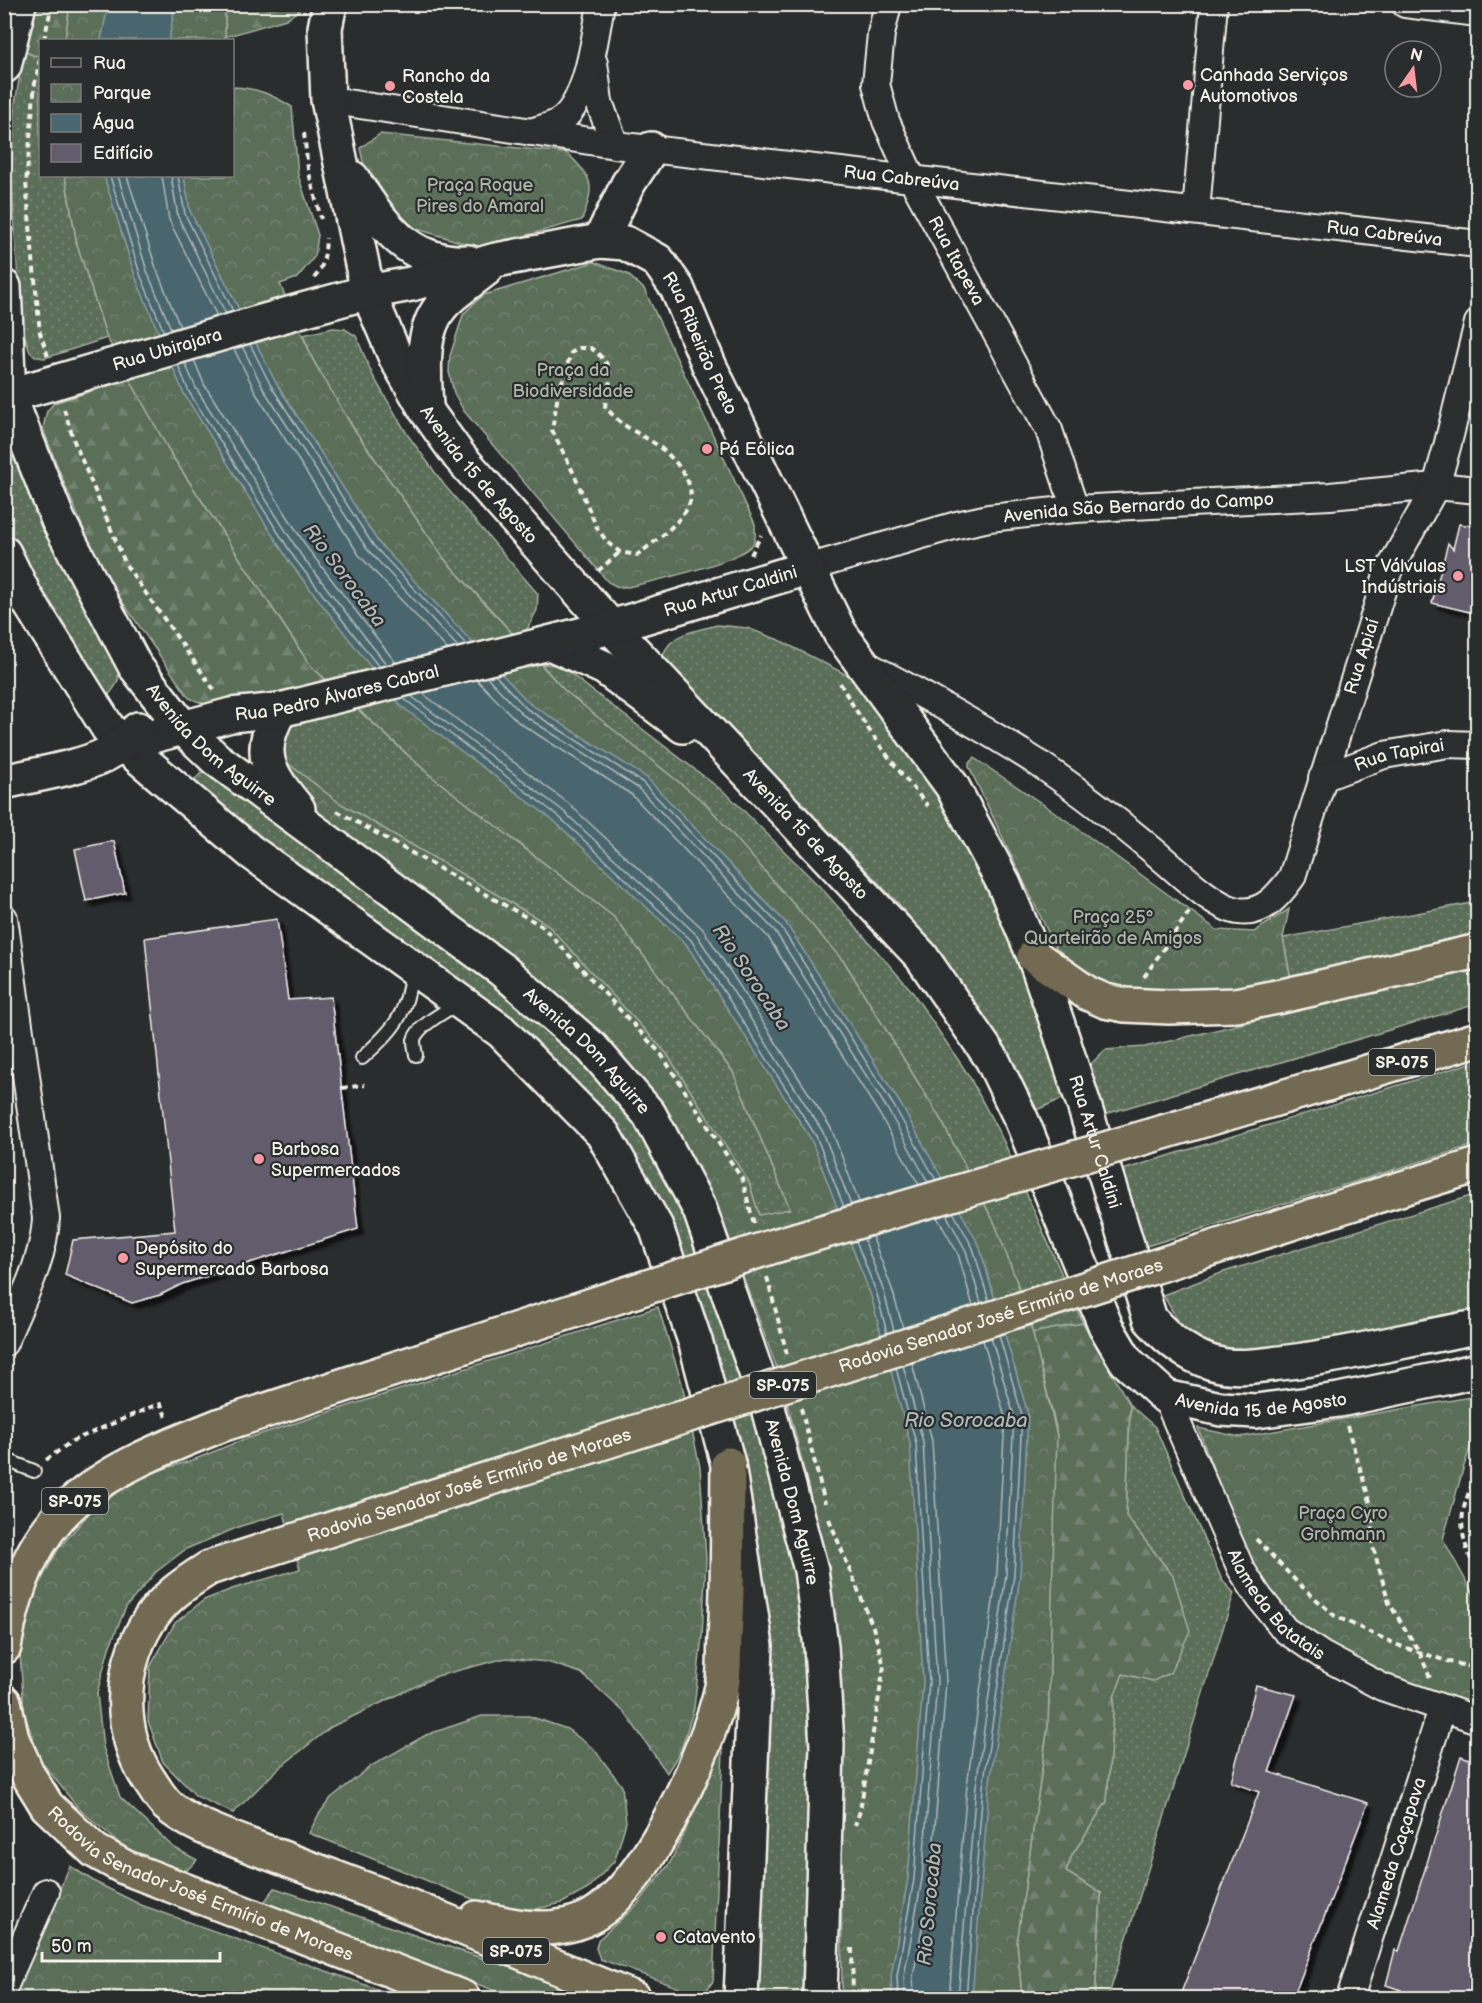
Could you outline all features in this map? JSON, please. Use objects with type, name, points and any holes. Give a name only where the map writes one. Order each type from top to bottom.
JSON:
[{"type":"highway","points":[[1034,956],[1087,993],[1105,1001],[1125,1005],[1169,1007],[1236,1005],[1478,951]]},
{"type":"highway","name":"SP-075","points":[[4,1647],[9,1621],[24,1574],[47,1530],[64,1510],[90,1488],[117,1470],[176,1443],[221,1425],[771,1247],[1478,1039]]},
{"type":"highway","name":"Rodovia Senador José Ermírio de Moraes","points":[[633,1998],[400,1902],[210,1830],[170,1808],[144,1773],[134,1752],[128,1731],[125,1691],[129,1670],[148,1623],[162,1603],[181,1586],[209,1568],[1478,1164]]},
{"type":"highway","points":[[400,1902],[522,1928],[543,1930],[585,1920],[602,1910],[628,1883],[657,1844],[704,1747],[722,1685],[727,1620],[728,1464]]},
{"type":"highway","name":"Rodovia Senador José Ermírio de Moraes","points":[[4,1702],[12,1739],[28,1775],[47,1806],[95,1851],[124,1867],[463,1998]]},
{"type":"main road","points":[[4,66],[19,4]]},
{"type":"main road","name":"Avenida 15 de Agosto","points":[[330,4],[325,28],[328,100],[368,292],[396,358],[426,410],[459,456],[611,627],[745,772],[921,956],[992,1059],[1022,1121],[1106,1327],[1126,1360],[1166,1398],[1221,1409],[1256,1411],[1339,1400],[1478,1370]]},
{"type":"main road","points":[[600,241],[628,184],[651,149]]},
{"type":"main road","points":[[342,162],[376,216],[420,255],[457,263],[496,260]]},
{"type":"main road","name":"Rua Ribeirão Preto","points":[[368,292],[411,284],[496,260],[600,241],[625,243],[658,261],[677,288],[709,365],[807,568]]},
{"type":"main road","points":[[426,410],[424,377],[428,333],[435,314],[445,302],[496,260]]},
{"type":"main road","name":"Avenida Dom Aguirre","points":[[4,287],[7,396],[58,520],[135,666],[183,728],[216,759],[502,970],[591,1048],[649,1114],[700,1210],[767,1404],[811,1570],[821,1646],[827,1745],[820,1998]]},
{"type":"main road","name":"Rua Ubirajara","points":[[7,396],[368,292]]},
{"type":"main road","points":[[4,553],[31,606],[108,728],[123,744],[251,852],[501,1031],[603,1134],[656,1227],[696,1344],[728,1464],[756,1646],[741,1998]]},
{"type":"main road","name":"Rua Artur Caldini","points":[[546,644],[611,627],[807,568],[840,633],[952,786],[1004,884],[1034,956],[1084,1105],[1150,1319],[1166,1338],[1188,1353],[1222,1366],[1260,1366],[1473,1334]]},
{"type":"main road","points":[[546,644],[604,668],[745,772]]},
{"type":"main road","name":"Rua Pedro Álvares Cabral","points":[[123,744],[231,715],[289,707],[546,644]]},
{"type":"main road","name":"Rua Pedro Álvares Cabral","points":[[4,782],[86,762],[104,756],[123,744],[145,722],[151,712],[152,702],[135,666]]},
{"type":"main road","points":[[289,707],[270,726],[266,754],[282,788],[325,840]]},
{"type":"street","points":[[531,132],[558,123],[571,111],[579,97],[593,51],[601,4]]},
{"type":"street","name":"Rua Itapeva","points":[[888,4],[881,34],[876,84],[886,121],[912,179],[1049,430],[1075,508]]},
{"type":"street","points":[[1196,211],[1214,4]]},
{"type":"street","points":[[1405,4],[1478,13]]},
{"type":"street","points":[[593,51],[599,102],[615,145]]},
{"type":"street","name":"Rua Cabreúva","points":[[328,100],[615,145],[1478,244]]},
{"type":"street","name":"Rua Apiaí","points":[[1257,910],[1277,898],[1292,877],[1388,572],[1436,486],[1478,324]]},
{"type":"street","name":"Avenida São Bernardo do Campo","points":[[807,568],[957,525],[989,518],[1075,508],[1330,496],[1436,486],[1478,490]]},
{"type":"street","name":"Rua Artur Caldini","points":[[860,661],[944,706],[1039,764],[1128,830],[1224,907],[1240,912],[1257,910]]},
{"type":"street","name":"Rua Tapirai","points":[[1322,778],[1384,755],[1448,744],[1478,745]]},
{"type":"street","points":[[4,918],[12,1035],[46,1218],[45,1238],[37,1262],[4,1343]]},
{"type":"street","name":"Alameda Batatais","points":[[1166,1398],[1241,1569],[1259,1598],[1285,1629],[1322,1655],[1382,1687],[1478,1720]]},
{"type":"street","name":"Alameda Caçapava","points":[[1350,1998],[1442,1709]]},
{"type":"street","points":[[4,1987],[46,1892]]},
{"type":"lane","points":[[362,1058],[389,1033],[402,1012],[410,988],[411,966]]},
{"type":"lane","points":[[416,1055],[414,1039],[417,1034],[433,1020],[462,1001]]},
{"type":"lane","points":[[4,1459],[34,1471]]},
{"type":"path","points":[[44,39],[52,4]]},
{"type":"path","points":[[579,348],[591,348],[605,360],[612,379],[605,406],[622,425],[657,445],[671,458],[687,477],[690,489],[688,506],[658,539],[636,555],[620,552],[608,543],[597,528],[552,430],[558,395],[571,353],[579,348]]},
{"type":"path","points":[[592,575],[620,552]]},
{"type":"path","points":[[1125,1005],[1204,892]]},
{"type":"path","points":[[342,1088],[365,1085]]},
{"type":"path","points":[[1339,1400],[1372,1508],[1373,1547],[1389,1603],[1420,1653],[1442,1709]]},
{"type":"path","points":[[34,1471],[53,1453],[72,1441],[161,1404],[176,1443]]},
{"type":"path","points":[[1478,1474],[1462,1507],[1461,1526],[1467,1550],[1478,1573]]},
{"type":"path","points":[[1251,1534],[1335,1616],[1400,1647],[1478,1668]]},
{"type":"green space","points":[[35,5],[70,5],[65,39],[39,39],[39,56],[24,51]]},
{"type":"green space","points":[[70,5],[225,5],[225,39],[65,39]]},
{"type":"green space","points":[[225,5],[307,5],[286,19],[225,37]]},
{"type":"green space","points":[[24,51],[39,56],[39,177],[65,177],[77,244],[107,338],[45,358],[37,357],[30,352],[21,326],[11,172],[15,104]]},
{"type":"green space","points":[[234,87],[264,92],[292,107],[298,175],[318,235],[315,256],[297,278],[280,284],[314,362],[352,426],[445,560],[564,690],[706,804],[845,963],[941,1120],[995,1224],[1027,1309],[1057,1436],[1048,1725],[1017,1943],[1022,1998],[842,1998],[843,1752],[821,1543],[780,1377],[724,1224],[698,1172],[658,1106],[308,808],[281,758],[338,802],[547,924],[667,1054],[749,1182],[759,1215],[790,1209],[733,1072],[614,917],[430,775],[310,665],[171,454],[107,338],[77,244],[65,177],[234,177]]},
{"type":"green space","name":"Praça Roque Pires do Amaral","points":[[380,134],[567,153],[583,170],[590,183],[589,198],[582,220],[480,248],[414,228],[381,205],[366,175],[360,148]]},
{"type":"green space","name":"Praça da Biodiversidade","points":[[594,262],[627,274],[644,289],[755,524],[754,542],[734,556],[696,570],[628,587],[618,587],[608,582],[464,411],[454,393],[449,372],[450,356],[463,315],[484,295]]},
{"type":"green space","points":[[333,328],[345,329],[356,336],[373,376],[407,434],[445,486],[538,594],[537,610],[525,633],[515,636],[445,560],[352,426],[314,362],[303,335]]},
{"type":"green space","points":[[130,379],[171,454],[310,665],[326,680],[249,702],[215,708],[189,698],[101,571],[43,428],[47,411],[54,403]]},
{"type":"green space","points":[[15,456],[55,550],[116,665],[117,683],[107,697],[5,535],[4,460]]},
{"type":"green space","points":[[717,625],[747,628],[779,640],[853,678],[958,820],[1010,931],[1064,1098],[1034,1111],[983,1013],[900,905],[677,674],[663,656],[666,648],[677,638]]},
{"type":"green space","points":[[541,664],[559,665],[728,795],[824,891],[911,990],[969,1076],[1004,1142],[1083,1323],[1032,1333],[995,1224],[941,1120],[845,963],[564,690]]},
{"type":"green space","points":[[356,708],[430,775],[614,917],[733,1072],[790,1209],[759,1216],[749,1182],[547,924],[338,802],[281,758],[278,739],[297,721]]},
{"type":"green space","name":"Praça 25º Quarteirão de Amigos","points":[[974,758],[1059,815],[1217,930],[1254,932],[1289,909],[1283,938],[1292,985],[1202,993],[1106,989],[1059,955],[969,767],[969,763]]},
{"type":"green space","points":[[202,773],[208,774],[398,908],[502,987],[584,1061],[632,1116],[691,1227],[755,1415],[799,1574],[812,1730],[806,1998],[752,1998],[749,1516],[614,1137],[271,854],[191,782]]},
{"type":"green space","points":[[1477,902],[1477,940],[1292,985],[1283,938]]},
{"type":"green space","points":[[1477,967],[1477,1004],[1102,1115],[1092,1088],[1091,1064],[1105,1050],[1145,1047]]},
{"type":"green space","points":[[1477,1061],[1477,1144],[1137,1249],[1116,1172]]},
{"type":"green space","points":[[1477,1194],[1477,1312],[1258,1350],[1209,1346],[1181,1326],[1163,1295],[1224,1272]]},
{"type":"green space","points":[[658,1307],[681,1380],[700,1467],[706,1559],[702,1637],[694,1708],[681,1750],[667,1773],[625,1713],[581,1673],[547,1662],[506,1658],[437,1676],[331,1727],[278,1769],[233,1813],[196,1796],[163,1762],[148,1721],[150,1667],[175,1623],[204,1600],[232,1589],[300,1569],[284,1513],[241,1526],[186,1549],[156,1572],[126,1607],[109,1648],[97,1693],[103,1747],[120,1797],[173,1847],[197,1860],[180,1877],[125,1848],[78,1808],[41,1761],[24,1713],[20,1652],[31,1599],[59,1548],[93,1509],[137,1477],[193,1460],[242,1440]]},
{"type":"green space","points":[[1083,1323],[1130,1405],[1126,1516],[1173,1576],[1190,1631],[1170,1673],[1153,1681],[1123,1674],[1114,1697],[1107,1801],[1072,1855],[1066,1872],[1101,1893],[1095,1998],[1022,1998],[1017,1943],[1048,1725],[1056,1427],[1032,1333]]},
{"type":"green space","name":"Praça Cyro Grohmann","points":[[1477,1396],[1477,1428],[1443,1539],[1477,1601],[1477,1710],[1374,1672],[1322,1645],[1283,1614],[1244,1552],[1198,1428],[1240,1437]]},
{"type":"green space","points":[[1130,1405],[1155,1427],[1222,1580],[1234,1593],[1108,1998],[1095,1998],[1101,1893],[1066,1872],[1072,1855],[1107,1801],[1114,1697],[1123,1673],[1153,1681],[1173,1576],[1126,1516]]},
{"type":"green space","points":[[482,1716],[529,1716],[567,1729],[594,1749],[622,1786],[626,1822],[615,1860],[588,1889],[562,1903],[532,1910],[485,1904],[309,1833],[331,1798],[371,1766],[426,1735]]},
{"type":"green space","points":[[719,1745],[723,1750],[713,1981],[706,1991],[693,1993],[600,1959],[596,1948],[598,1940],[637,1905],[670,1863],[698,1803]]},
{"type":"green space","points":[[70,1866],[95,1882],[141,1905],[402,1998],[10,1998]]},
{"type":"green space","points":[[275,1888],[600,1998],[515,1998],[262,1905]]},
{"type":"water","points":[[108,5],[175,5],[169,39],[101,39]]},
{"type":"water","name":"Rio Sorocaba","points":[[104,177],[184,177],[190,211],[276,383],[378,542],[530,704],[646,777],[786,923],[900,1103],[979,1245],[1028,1414],[1020,1576],[989,1788],[972,1998],[892,1998],[891,1976],[908,1878],[923,1682],[910,1443],[871,1296],[811,1139],[686,944],[553,820],[401,706],[290,563],[184,394],[135,276]]},
{"type":"building","name":"LST Válvulas Indústriais","points":[[1459,524],[1478,527],[1478,614],[1432,603],[1448,543],[1453,549]]},
{"type":"building","points":[[114,841],[125,893],[86,901],[75,849]]},
{"type":"building","name":"Barbosa Supermercados","points":[[277,919],[288,1000],[331,997],[358,1229],[182,1284],[160,1295],[132,1303],[65,1275],[73,1240],[175,1231],[145,938]]},
{"type":"building","points":[[1256,1685],[1296,1695],[1269,1772],[1368,1803],[1293,1998],[1179,1998],[1259,1792],[1231,1782]]},
{"type":"building","points":[[1461,1756],[1478,1762],[1478,1958],[1466,1998],[1398,1998],[1401,1990],[1386,1985],[1395,1950],[1399,1951]]},
{"type":"place","name":"Canhada Serviços Automotivos","points":[[1188,85]]},
{"type":"place","name":"Rancho da Costela","points":[[390,86]]},
{"type":"place","name":"Pá Eólica","points":[[707,449]]},
{"type":"place","name":"LST Válvulas Indústriais","points":[[1458,576]]},
{"type":"place","name":"Barbosa Supermercados","points":[[259,1159]]},
{"type":"place","name":"Depósito do Supermercado Barbosa","points":[[123,1258]]},
{"type":"place","name":"Catavento","points":[[661,1937]]}]
